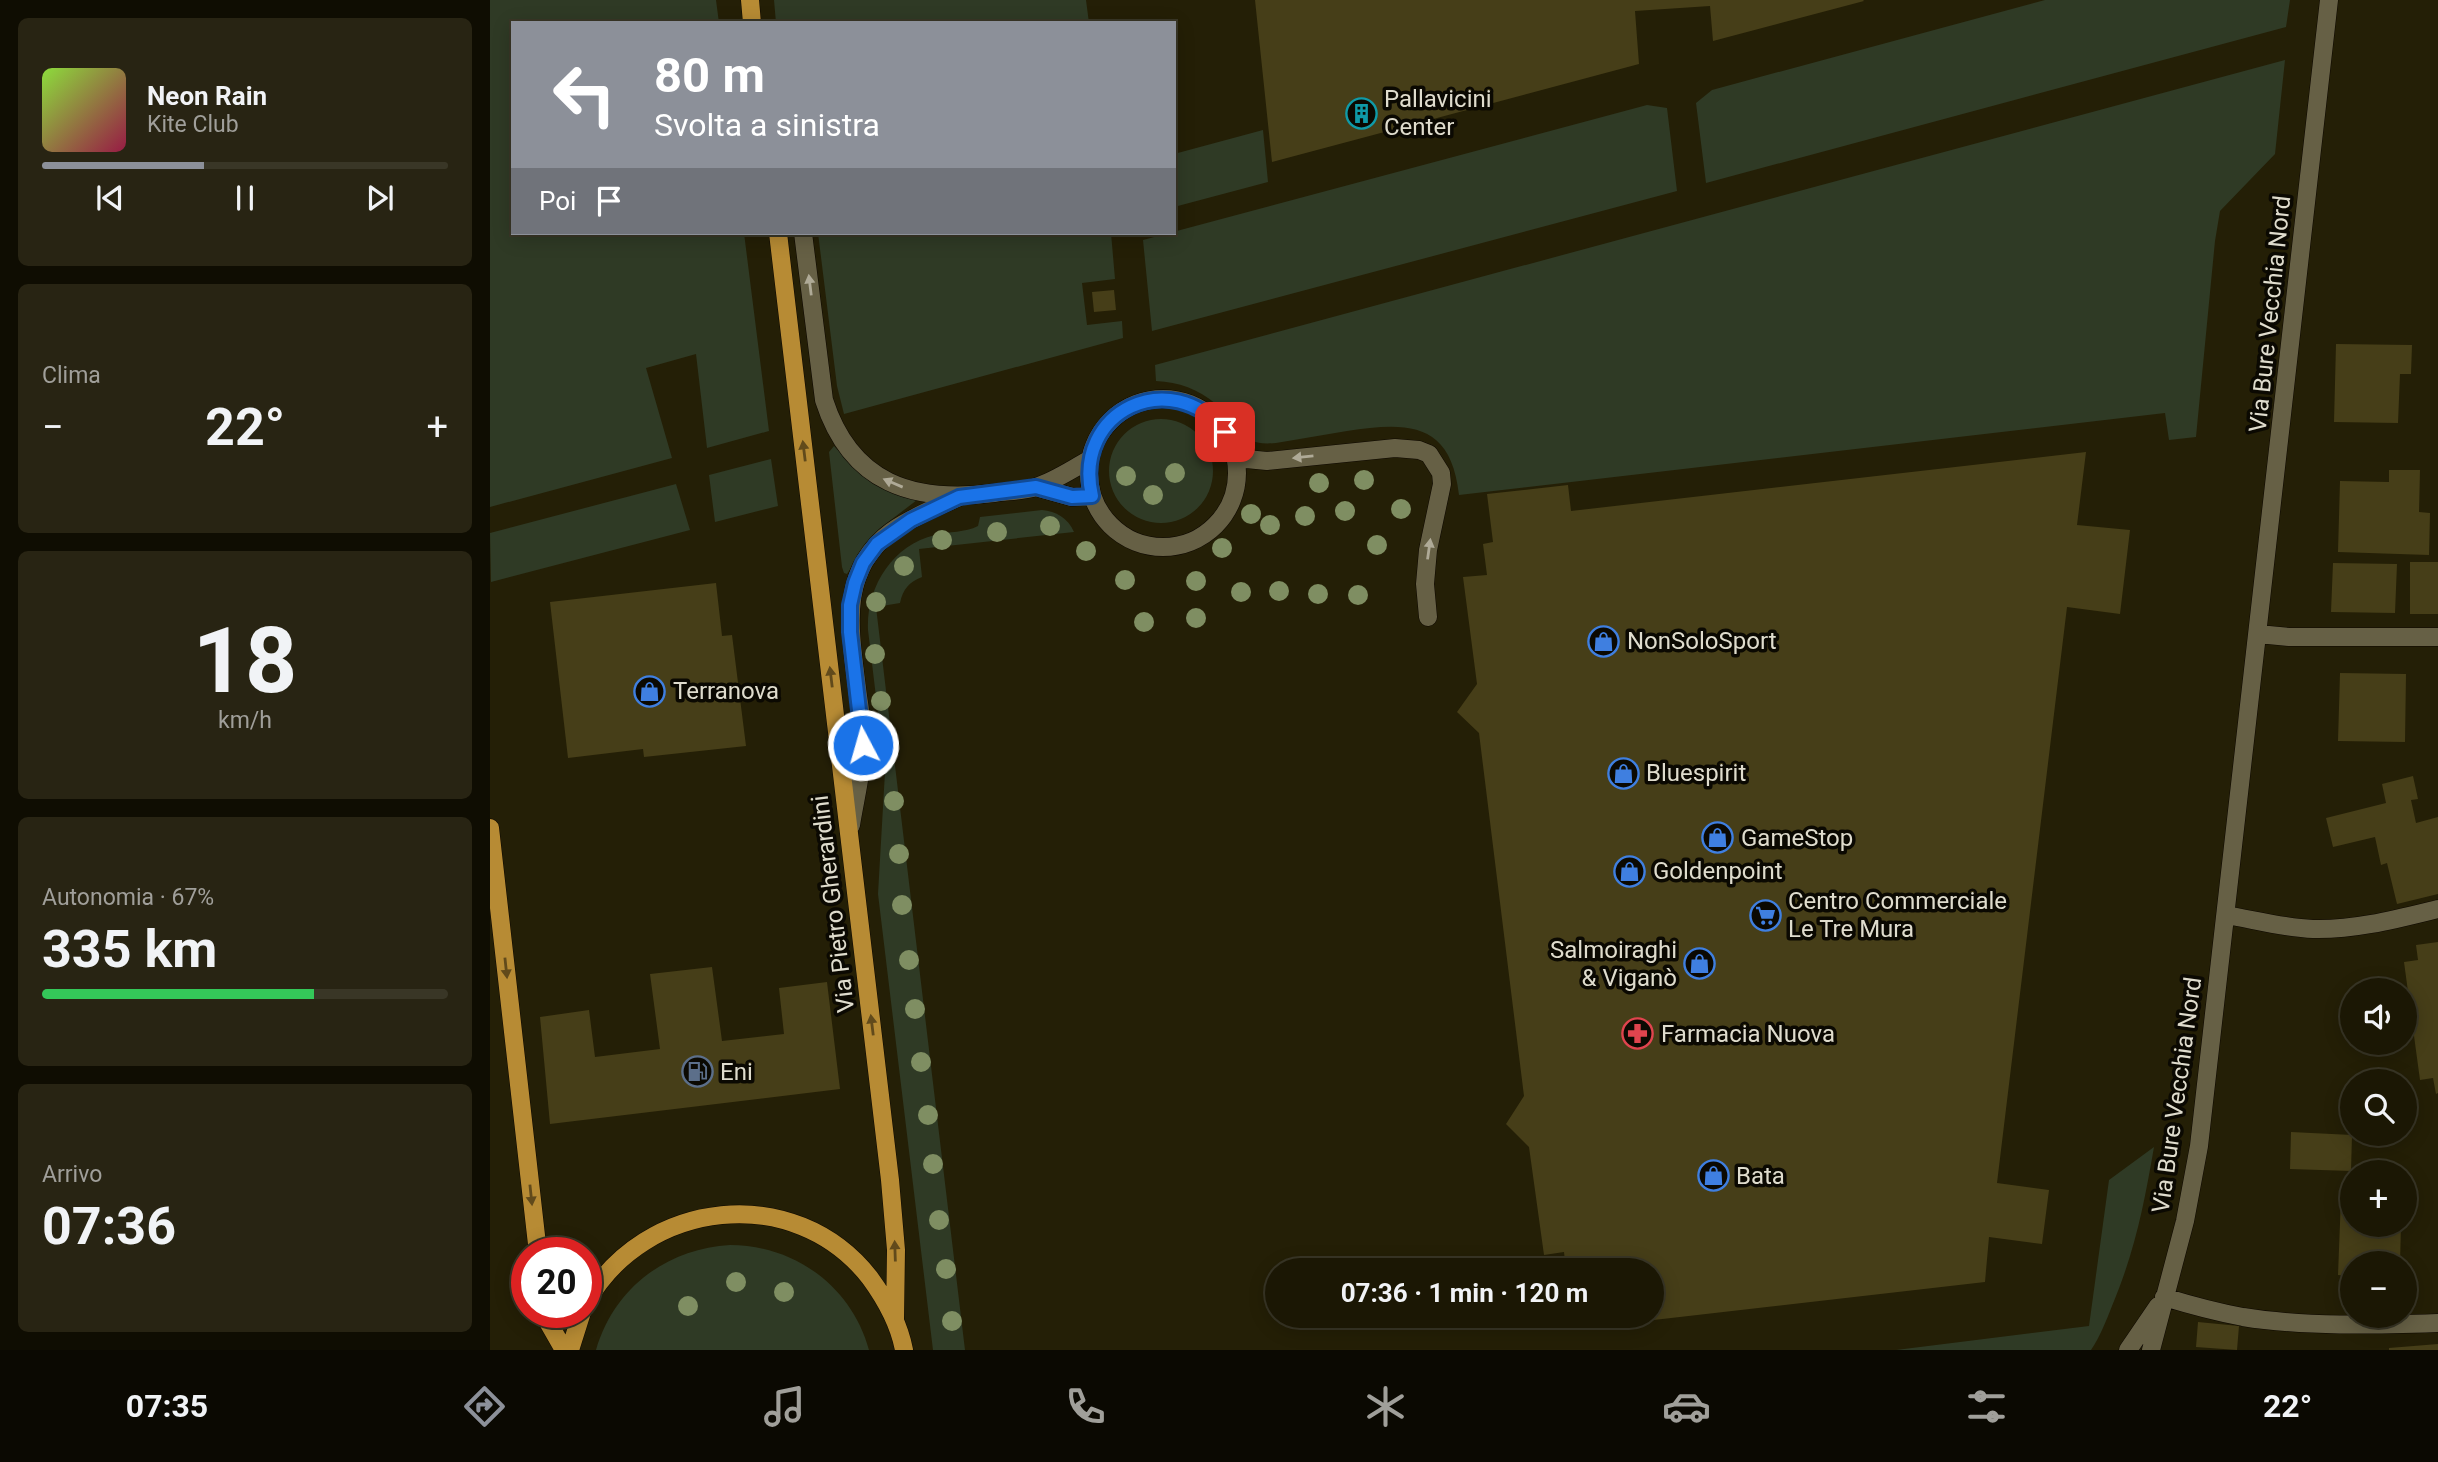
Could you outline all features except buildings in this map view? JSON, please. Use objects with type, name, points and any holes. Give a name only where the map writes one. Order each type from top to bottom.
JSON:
[{"type":"main road","points":[[750,0],[752,21]]},
{"type":"main road","name":"Via Pietro Gherardini","points":[[778,235],[892,1208],[896,1250],[895,1320]]},
{"type":"main road","points":[[490,828],[536,1237]]},
{"type":"main road","points":[[602,1279],[625,1255],[666,1229],[703,1217],[762,1215],[790,1222],[817,1234],[842,1250],[864,1270],[881,1293],[895,1320],[904,1350]]},
{"type":"main road","points":[[551,1328],[564,1350]]},
{"type":"main road","points":[[570,1350],[577,1328]]},
{"type":"street","name":"Via Bure Vecchia Nord","points":[[2151,1350],[2185,1221],[2195,1171],[2329,0]]},
{"type":"street","points":[[803,235],[824,400],[834,428],[857,458],[883,479],[909,490],[959,497],[1036,487],[1089,460]]},
{"type":"street","points":[[1164,399],[1192,405],[1216,421],[1231,444],[1236,458],[1235,490],[1222,518],[1211,529],[1184,544],[1156,547],[1131,540],[1110,525],[1092,496],[1089,460],[1097,439],[1110,420],[1136,404],[1164,399]]},
{"type":"street","points":[[1236,458],[1267,461],[1395,448],[1419,450],[1429,454],[1441,473],[1442,484],[1428,550],[1425,584],[1428,617]]},
{"type":"street","points":[[1036,487],[1072,497],[1092,496]]},
{"type":"street","points":[[850,832],[863,745],[850,632],[850,605],[855,583],[863,563],[877,544],[911,520],[959,497]]},
{"type":"street","points":[[2258,634],[2289,637],[2438,637]]},
{"type":"street","points":[[2226,915],[2299,928],[2330,929],[2374,924],[2438,909]]},
{"type":"street","points":[[2128,1350],[2164,1297],[2219,1312],[2283,1321],[2396,1324],[2438,1322]]},
{"type":"green space","points":[[490,0],[716,0],[719,21],[511,21],[511,235],[744,235],[769,431],[707,448],[696,354],[646,368],[672,458],[490,507]]},
{"type":"green space","points":[[774,0],[1086,0],[1089,21],[776,21]]},
{"type":"green space","points":[[2045,0],[2290,0],[2286,27],[1706,183],[1696,103],[1712,90]]},
{"type":"green space","points":[[2285,60],[2275,154],[2220,211],[2196,437],[2169,440],[2165,413],[1459,495],[1447,453],[1436,440],[1422,432],[1407,428],[1369,428],[1276,443],[1254,442],[1240,433],[1224,412],[1202,394],[1173,383],[1156,381],[1155,365]]},
{"type":"green space","points":[[1647,105],[1667,108],[1677,191],[1152,331],[1143,240],[1162,235],[1176,235],[1176,231]]},
{"type":"green space","points":[[1263,130],[1268,182],[1176,206],[1176,153]]},
{"type":"green space","points":[[818,235],[1111,235],[1115,279],[1082,283],[1087,325],[1122,321],[1123,338],[844,414],[837,386]]},
{"type":"green space","points":[[1161,419],[1181,423],[1198,434],[1209,451],[1213,471],[1209,491],[1198,508],[1181,519],[1161,523],[1141,519],[1124,508],[1113,491],[1109,471],[1113,451],[1124,434],[1141,423]]},
{"type":"green space","points":[[834,446],[854,467],[917,500],[879,529],[847,574],[842,567],[829,452]]},
{"type":"green space","points":[[771,459],[778,506],[715,522],[709,475]]},
{"type":"green space","points":[[676,484],[690,530],[491,582],[490,533]]},
{"type":"green space","points":[[1042,510],[1061,516],[1074,532],[919,549],[922,577],[907,587],[900,603],[876,607],[965,1350],[933,1350],[878,894],[885,772],[868,630],[869,614],[877,584],[894,558],[906,548],[935,535],[978,526],[980,517]]},
{"type":"green space","points":[[2154,1147],[2133,1247],[2105,1323],[2091,1350],[1896,1350],[2089,1326],[2109,1180]]},
{"type":"green space","points":[[730,1245],[777,1253],[818,1274],[835,1289],[849,1307],[861,1327],[869,1350],[596,1350],[604,1328],[616,1308],[629,1291],[646,1276],[685,1254]]},
{"type":"place","name":"Pallavicini Center","points":[[1361,113]]},
{"type":"place","name":"NonSoloSport","points":[[1604,641]]},
{"type":"place","name":"Terranova","points":[[650,691]]},
{"type":"place","name":"Bluespirit","points":[[1623,773]]},
{"type":"place","name":"GameStop","points":[[1718,838]]},
{"type":"place","name":"Goldenpoint","points":[[1630,871]]},
{"type":"place","name":"Centro Commerciale Le Tre Mura","points":[[1765,915]]},
{"type":"place","name":"Salmoiraghi & Viganò","points":[[1700,964]]},
{"type":"place","name":"Farmacia Nuova","points":[[1638,1034]]},
{"type":"place","name":"Eni","points":[[697,1072]]},
{"type":"place","name":"Bata","points":[[1713,1176]]},
{"type":"route","points":[[863,745],[850,632],[850,605],[863,563],[877,544],[911,520],[959,497],[1036,487],[1072,497],[1092,496],[1088,472],[1093,446],[1110,420],[1136,404],[1164,399],[1192,405],[1205,412],[1225,432]]}]
